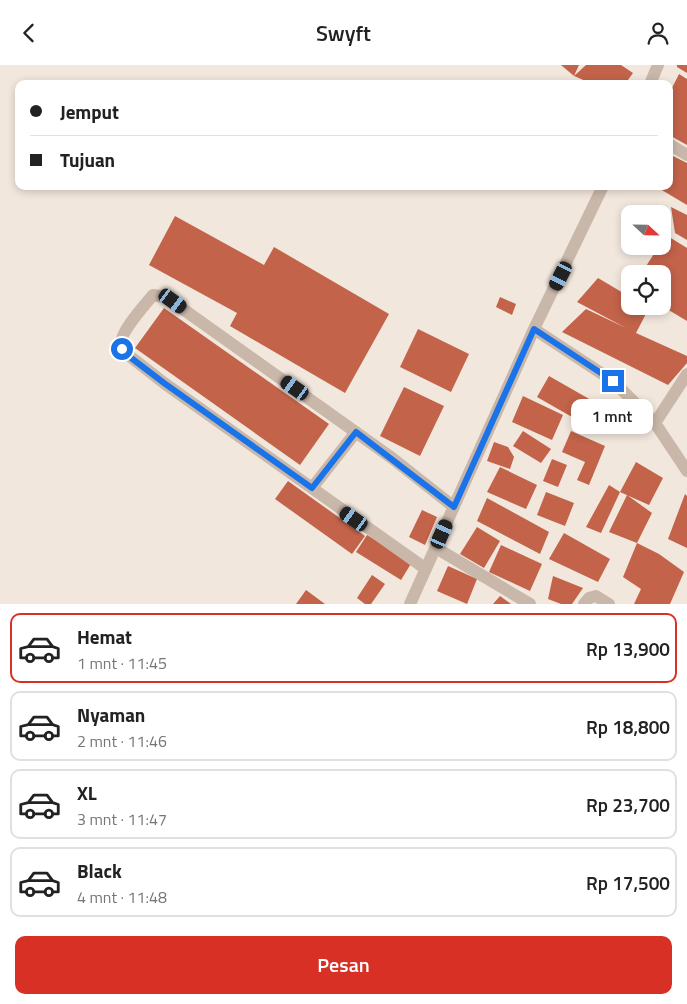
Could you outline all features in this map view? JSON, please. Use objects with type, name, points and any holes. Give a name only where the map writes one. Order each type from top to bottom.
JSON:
[{"type":"street","points":[[652,80],[658,65]]},
{"type":"street","points":[[673,146],[687,155]]},
{"type":"street","points":[[410,604],[534,329],[601,190]]},
{"type":"street","points":[[426,569],[126,354],[121,344],[123,334],[153,295],[160,295],[173,301],[356,432],[454,507]]},
{"type":"street","points":[[534,329],[613,381],[655,423],[687,471]]},
{"type":"street","points":[[655,423],[687,374]]},
{"type":"street","points":[[312,488],[356,432]]},
{"type":"street","points":[[436,548],[530,604]]},
{"type":"street","points":[[584,604],[589,598],[596,597],[608,604]]},
{"type":"building","points":[[561,65],[579,65],[574,76]]},
{"type":"building","points":[[586,65],[621,65],[633,73],[628,80],[584,80],[574,76]]},
{"type":"building","points":[[677,65],[687,65],[687,73],[677,67]]},
{"type":"building","points":[[679,74],[687,79],[687,145],[673,137],[673,86]]},
{"type":"building","points":[[673,156],[687,163],[687,205],[662,190],[673,190]]},
{"type":"building","points":[[671,207],[687,215],[687,240],[675,233]]},
{"type":"building","points":[[175,216],[264,265],[274,247],[389,314],[345,393],[230,326],[237,313],[149,265]]},
{"type":"building","points":[[671,238],[687,248],[687,321],[671,311],[671,265],[647,265],[653,255],[671,255]]},
{"type":"building","points":[[598,278],[621,292],[621,315],[645,315],[636,333],[687,356],[687,363],[668,385],[562,332],[586,309],[626,328],[577,302]]},
{"type":"building","points":[[500,297],[516,304],[512,315],[496,307]]},
{"type":"building","points":[[164,308],[329,424],[300,465],[135,348]]},
{"type":"building","points":[[418,329],[469,354],[451,392],[400,367]]},
{"type":"building","points":[[549,376],[591,400],[579,421],[537,397]]},
{"type":"building","points":[[404,387],[444,406],[420,456],[380,436]]},
{"type":"building","points":[[523,396],[563,415],[552,440],[512,422]]},
{"type":"building","points":[[523,431],[551,449],[541,463],[513,446]]},
{"type":"building","points":[[571,431],[605,446],[589,485],[577,480],[585,462],[562,452]]},
{"type":"building","points":[[494,442],[508,447],[514,457],[510,469],[487,461]]},
{"type":"building","points":[[552,459],[567,465],[558,487],[543,481]]},
{"type":"building","points":[[636,462],[663,478],[649,505],[620,492]]},
{"type":"building","points":[[500,467],[537,485],[526,509],[487,492]]},
{"type":"building","points":[[288,481],[365,536],[352,554],[275,499]]},
{"type":"building","points":[[609,485],[620,492],[601,533],[586,527]]},
{"type":"building","points":[[546,492],[574,503],[565,526],[537,515]]},
{"type":"building","points":[[685,494],[687,496],[687,548],[668,539]]},
{"type":"building","points":[[627,495],[652,513],[637,543],[609,532]]},
{"type":"building","points":[[487,498],[549,532],[540,554],[477,521]]},
{"type":"building","points":[[422,510],[437,517],[425,545],[409,537]]},
{"type":"building","points":[[477,527],[500,541],[484,568],[460,554]]},
{"type":"building","points":[[564,533],[610,559],[598,582],[549,559]]},
{"type":"building","points":[[367,535],[412,562],[401,580],[356,552]]},
{"type":"building","points":[[637,543],[659,554],[684,572],[670,604],[634,604],[641,589],[623,577]]},
{"type":"building","points":[[501,545],[542,564],[530,591],[489,572]]},
{"type":"building","points":[[448,566],[477,579],[467,604],[437,591]]},
{"type":"building","points":[[372,575],[385,584],[371,604],[365,604],[357,598]]},
{"type":"building","points":[[553,576],[583,588],[572,604],[561,604],[548,599]]},
{"type":"building","points":[[306,590],[325,604],[296,604]]},
{"type":"building","points":[[500,596],[511,604],[493,604]]},
{"type":"route","points":[[122,349],[164,383],[312,488],[356,432],[454,507],[534,329],[613,381]]}]
